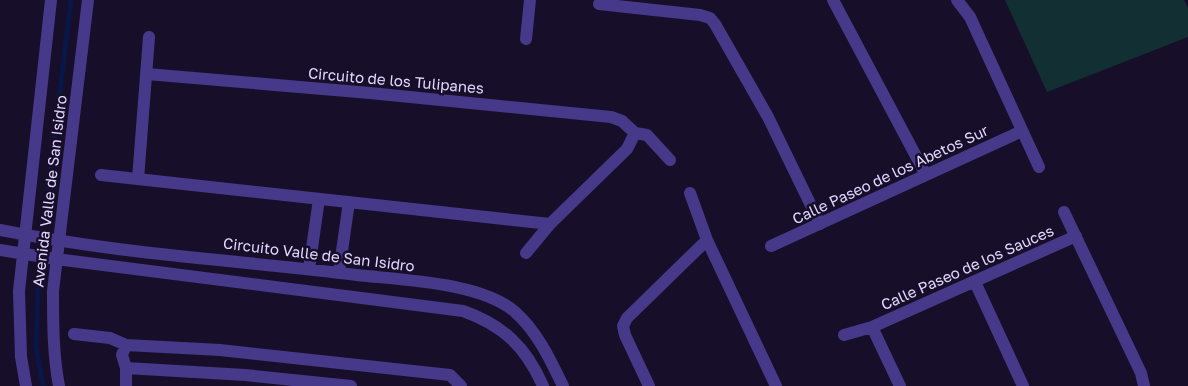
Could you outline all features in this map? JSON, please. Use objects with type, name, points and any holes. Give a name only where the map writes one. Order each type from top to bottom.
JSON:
[{"type":"street","name":"Avenida Valle de San Isidro","points":[[26,386],[21,357],[19,291],[51,0]]},
{"type":"street","name":"Avenida Valle de San Isidro","points":[[59,386],[52,323],[56,260],[88,0]]},
{"type":"street","points":[[526,39],[530,0]]},
{"type":"street","points":[[833,0],[926,176]]},
{"type":"street","points":[[956,0],[970,16],[1039,167]]},
{"type":"street","points":[[599,4],[637,4],[710,18],[716,24],[768,117],[820,224]]},
{"type":"street","points":[[138,179],[149,37]]},
{"type":"street","name":"Circuito de los Tulipanes","points":[[147,74],[370,93],[611,117],[622,121],[635,134],[646,135],[670,160]]},
{"type":"street","name":"Calle Paseo de los Abetos Sur","points":[[771,246],[1022,131]]},
{"type":"street","points":[[526,253],[550,224],[627,149],[635,134]]},
{"type":"street","points":[[101,174],[550,224]]},
{"type":"street","points":[[690,193],[707,240],[776,386]]},
{"type":"street","points":[[309,269],[319,198]]},
{"type":"street","points":[[339,272],[349,202]]},
{"type":"street","name":"Calle Paseo de los Sauces","points":[[1064,212],[1140,373],[1144,386]]},
{"type":"street","name":"Circuito Valle de San Isidro","points":[[0,230],[59,242],[339,272],[467,288],[495,300],[513,311],[543,344],[561,381]]},
{"type":"street","name":"Calle Paseo de los Sauces","points":[[844,335],[872,327],[1076,236]]},
{"type":"street","points":[[648,386],[625,335],[623,326],[627,318],[707,240]]},
{"type":"street","points":[[0,250],[56,260],[463,311],[481,317],[504,331],[521,348],[543,384],[561,381]]},
{"type":"street","points":[[975,282],[1023,386]]},
{"type":"street","name":"Calle Paseo de los Sauces","points":[[872,327],[900,386]]},
{"type":"street","points":[[74,334],[110,338],[126,345],[220,350],[450,375],[461,386]]},
{"type":"street","points":[[126,345],[122,355],[126,368],[126,386]]},
{"type":"street","points":[[294,381],[300,359]]},
{"type":"street","points":[[126,368],[246,375],[351,386]]},
{"type":"green space","points":[[1005,0],[1184,0],[1188,8],[1188,37],[1047,92]]},
{"type":"waterway","points":[[44,223],[71,0]]},
{"type":"waterway","points":[[38,284],[36,347],[43,386]]}]
